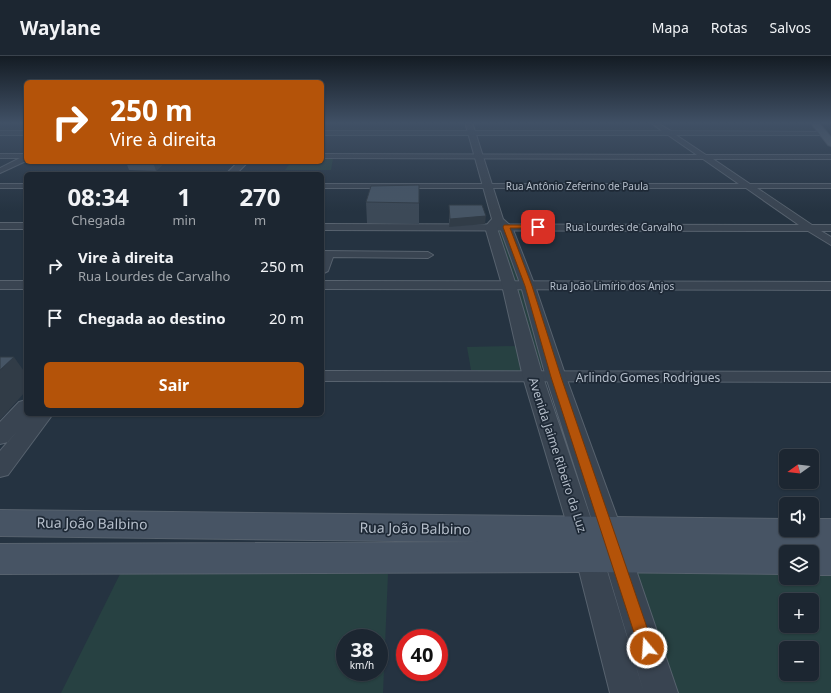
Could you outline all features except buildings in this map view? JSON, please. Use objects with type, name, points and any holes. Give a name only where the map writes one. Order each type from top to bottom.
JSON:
[{"type":"main road","name":"Rua João Balbino","points":[[0,523],[600,544],[779,558]]},
{"type":"main road","name":"Rua João Balbino","points":[[0,559],[600,544],[831,533]]},
{"type":"main road","points":[[819,560],[831,560]]},
{"type":"street","name":"Avenida Jaime Ribeiro da Luz","points":[[479,152],[498,225],[519,285],[556,377],[600,544],[627,693]]},
{"type":"street","points":[[699,152],[831,242]]},
{"type":"street","points":[[0,156],[24,156]]},
{"type":"street","points":[[0,166],[24,156]]},
{"type":"street","points":[[324,156],[831,156]]},
{"type":"street","points":[[0,171],[24,157]]},
{"type":"street","points":[[233,172],[241,164]]},
{"type":"street","points":[[244,172],[250,164]]},
{"type":"street","points":[[0,186],[24,186]]},
{"type":"street","name":"Rua Antônio Zeferino de Paula","points":[[324,186],[831,186]]},
{"type":"street","name":"Rua Lourdes de Carvalho","points":[[324,227],[498,225],[831,228]]},
{"type":"street","points":[[0,226],[24,226]]},
{"type":"street","points":[[325,254],[428,254]]},
{"type":"street","points":[[0,285],[24,285]]},
{"type":"street","name":"Rua João Limírio dos Anjos","points":[[324,285],[831,286]]},
{"type":"street","name":"Avenida Jaime Ribeiro da Luz","points":[[519,285],[533,377],[661,693]]},
{"type":"street","name":"Arlindo Gomes Rodrigues","points":[[324,376],[831,377]]},
{"type":"street","points":[[0,436],[24,409]]},
{"type":"street","points":[[0,468],[41,416]]},
{"type":"green space","points":[[324,159],[333,159],[331,170],[285,170],[290,164],[324,164]]},
{"type":"green space","points":[[501,229],[519,280],[512,280],[498,230]]},
{"type":"green space","points":[[517,288],[524,291],[546,367],[537,367],[514,289]]},
{"type":"green space","points":[[516,346],[526,374],[471,370],[467,347]]},
{"type":"green space","points":[[121,572],[388,574],[386,629],[336,629],[336,681],[384,681],[383,693],[61,693]]},
{"type":"green space","points":[[628,572],[779,572],[779,585],[819,585],[819,572],[831,572],[831,693],[671,693]]},
{"type":"route","points":[[538,227],[506,227],[528,286],[556,377],[647,648]]}]
